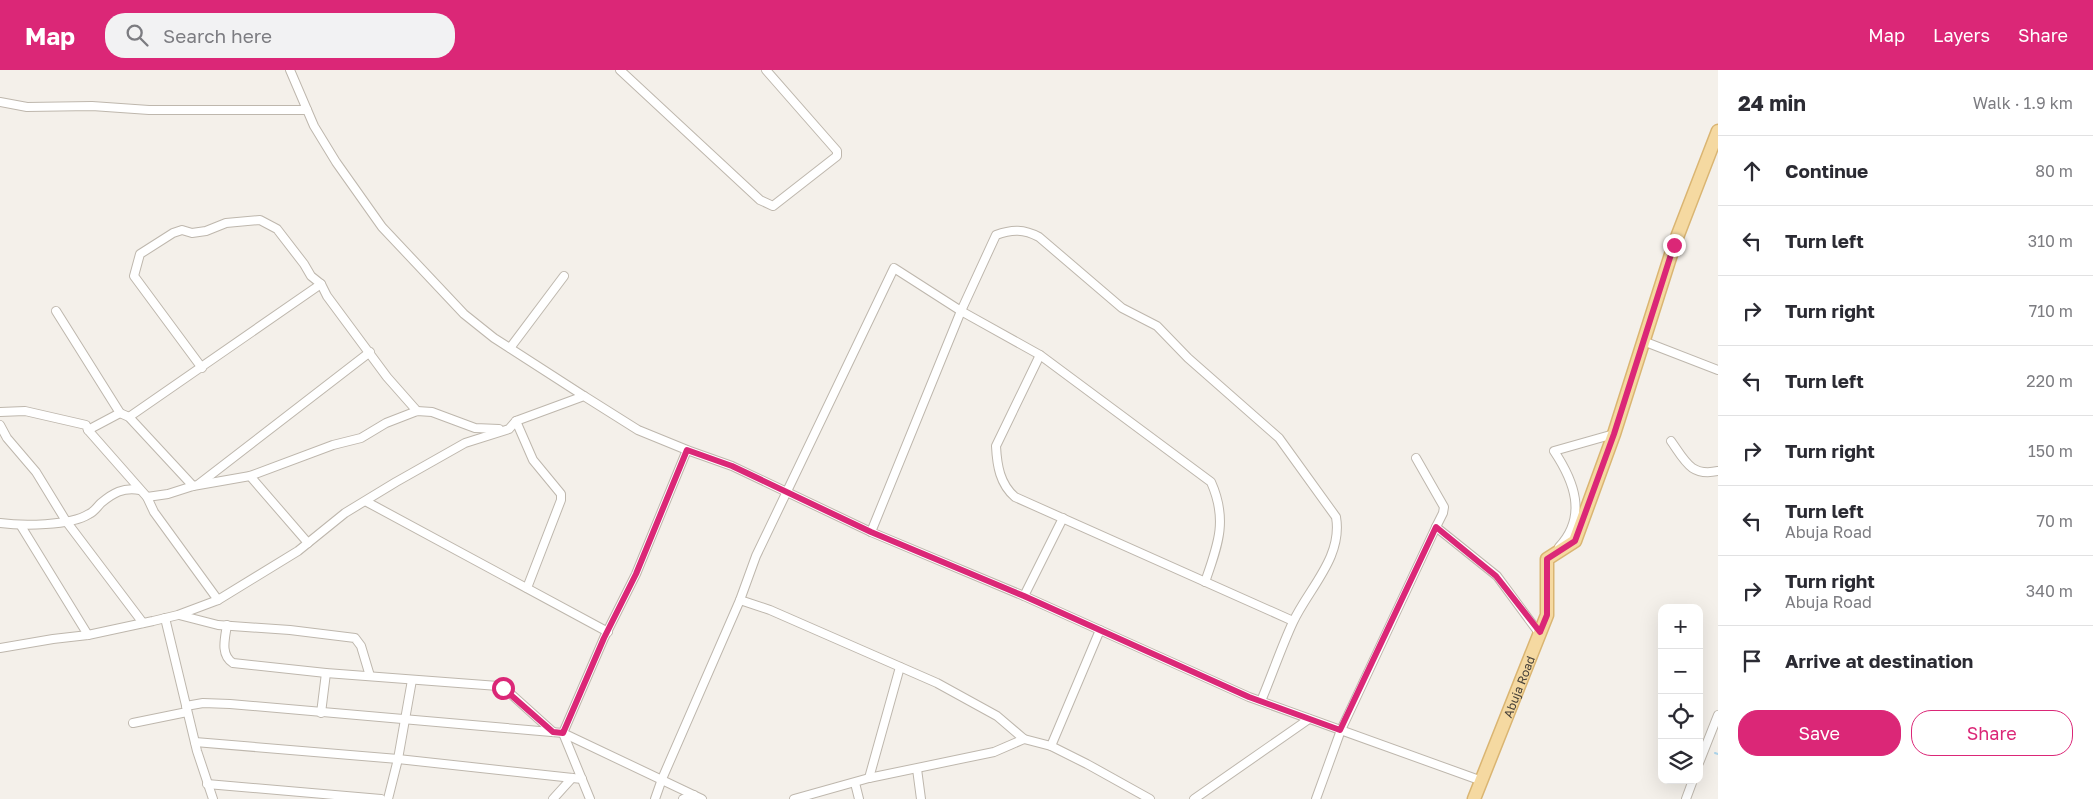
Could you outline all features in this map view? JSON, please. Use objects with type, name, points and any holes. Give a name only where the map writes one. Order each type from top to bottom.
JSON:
[{"type":"main road","points":[[1547,559],[1575,541],[1614,434],[1674,245],[1718,131]]},
{"type":"main road","name":"Abuja Road","points":[[1474,799],[1547,615],[1547,559]]},
{"type":"street","points":[[290,70],[307,110],[336,162],[382,227],[464,314],[494,338],[638,430],[732,466],[871,532],[1024,596],[1261,701],[1482,781]]},
{"type":"street","points":[[620,70],[760,200],[773,206],[837,156],[837,151],[766,70]]},
{"type":"street","points":[[0,102],[27,107],[92,106],[149,110],[307,110]]},
{"type":"street","points":[[202,368],[134,276],[140,254],[173,233],[182,230],[192,233],[206,231],[226,223],[260,220],[277,229],[311,276],[321,284],[327,296],[387,377],[416,412]]},
{"type":"street","points":[[871,532],[961,311],[996,235],[1009,230],[1027,231],[1039,238],[1122,308],[1157,326],[1188,358],[1279,438],[1336,517],[1338,528],[1327,565],[1293,621],[1261,701]]},
{"type":"street","points":[[655,799],[740,600],[756,556],[894,268],[961,311],[1040,355],[1211,482],[1218,497],[1221,515],[1219,541],[1205,582]]},
{"type":"street","points":[[510,348],[564,276]]},
{"type":"street","points":[[129,417],[321,284]]},
{"type":"street","points":[[56,311],[120,413],[129,417],[195,486]]},
{"type":"street","points":[[1643,341],[1718,370]]},
{"type":"street","points":[[195,486],[370,352]]},
{"type":"street","points":[[1040,355],[996,446],[996,463],[1006,489],[1016,497],[1293,621]]},
{"type":"street","points":[[0,648],[53,638],[88,635],[166,618],[218,600],[308,543],[345,514],[396,482],[465,443],[509,429],[516,421],[584,396]]},
{"type":"street","points":[[146,498],[195,486],[250,476],[333,445],[362,438],[386,423],[425,410],[475,428],[509,429]]},
{"type":"street","points":[[0,412],[25,411],[76,421],[86,425],[88,430],[140,490],[218,600]]},
{"type":"street","points":[[88,430],[120,413]]},
{"type":"street","points":[[516,421],[533,460],[561,494],[561,500],[527,588]]},
{"type":"street","points":[[0,425],[7,438],[36,472],[66,521],[143,623]]},
{"type":"street","points":[[1547,559],[1566,540],[1574,517],[1575,493],[1567,470],[1554,451],[1614,434]]},
{"type":"street","points":[[1671,441],[1686,463],[1697,472],[1709,473],[1718,471]]},
{"type":"street","points":[[590,799],[563,733],[636,574],[687,450]]},
{"type":"street","points":[[1316,799],[1340,730],[1443,513],[1444,507],[1416,458]]},
{"type":"street","points":[[250,476],[308,543]]},
{"type":"street","points":[[0,523],[21,526],[66,521],[89,514],[120,490],[129,488],[140,490]]},
{"type":"street","points":[[366,502],[608,632]]},
{"type":"street","points":[[1024,596],[1063,518]]},
{"type":"street","points":[[21,526],[88,635]]},
{"type":"street","points":[[1436,527],[1496,576],[1540,632]]},
{"type":"street","points":[[740,600],[770,610],[937,683],[996,716],[1024,739],[1050,746],[1150,799]]},
{"type":"street","points":[[178,615],[218,626],[227,625],[355,638],[361,646],[370,676]]},
{"type":"street","points":[[166,618],[186,709],[213,799]]},
{"type":"street","points":[[227,625],[224,648],[227,658],[233,663],[326,673],[498,686],[512,695],[553,732]]},
{"type":"street","points":[[1050,746],[1100,630]]},
{"type":"street","points":[[869,778],[900,667]]},
{"type":"street","points":[[321,713],[326,673]]},
{"type":"street","points":[[388,799],[406,720],[412,680]]},
{"type":"street","points":[[132,723],[203,703],[563,733],[702,799]]},
{"type":"street","points":[[1703,754],[1714,733],[1718,715]]},
{"type":"street","points":[[1194,799],[1309,719]]},
{"type":"street","points":[[794,799],[869,778],[994,752],[1024,739]]},
{"type":"street","points":[[195,742],[398,759],[582,779]]},
{"type":"street","points":[[917,769],[921,799]]},
{"type":"street","points":[[553,799],[572,778]]},
{"type":"street","points":[[856,782],[859,799]]},
{"type":"street","points":[[208,784],[291,795],[381,799]]},
{"type":"street","points":[[1686,799],[1692,784]]},
{"type":"street","points":[[683,799],[694,795]]},
{"type":"route","points":[[503,688],[553,732],[563,733],[588,679],[604,638],[636,574],[687,450],[732,466],[871,532],[1024,596],[1249,697],[1340,730],[1436,527],[1496,576],[1540,632],[1547,615],[1547,559],[1575,541],[1614,434],[1674,245]]}]
